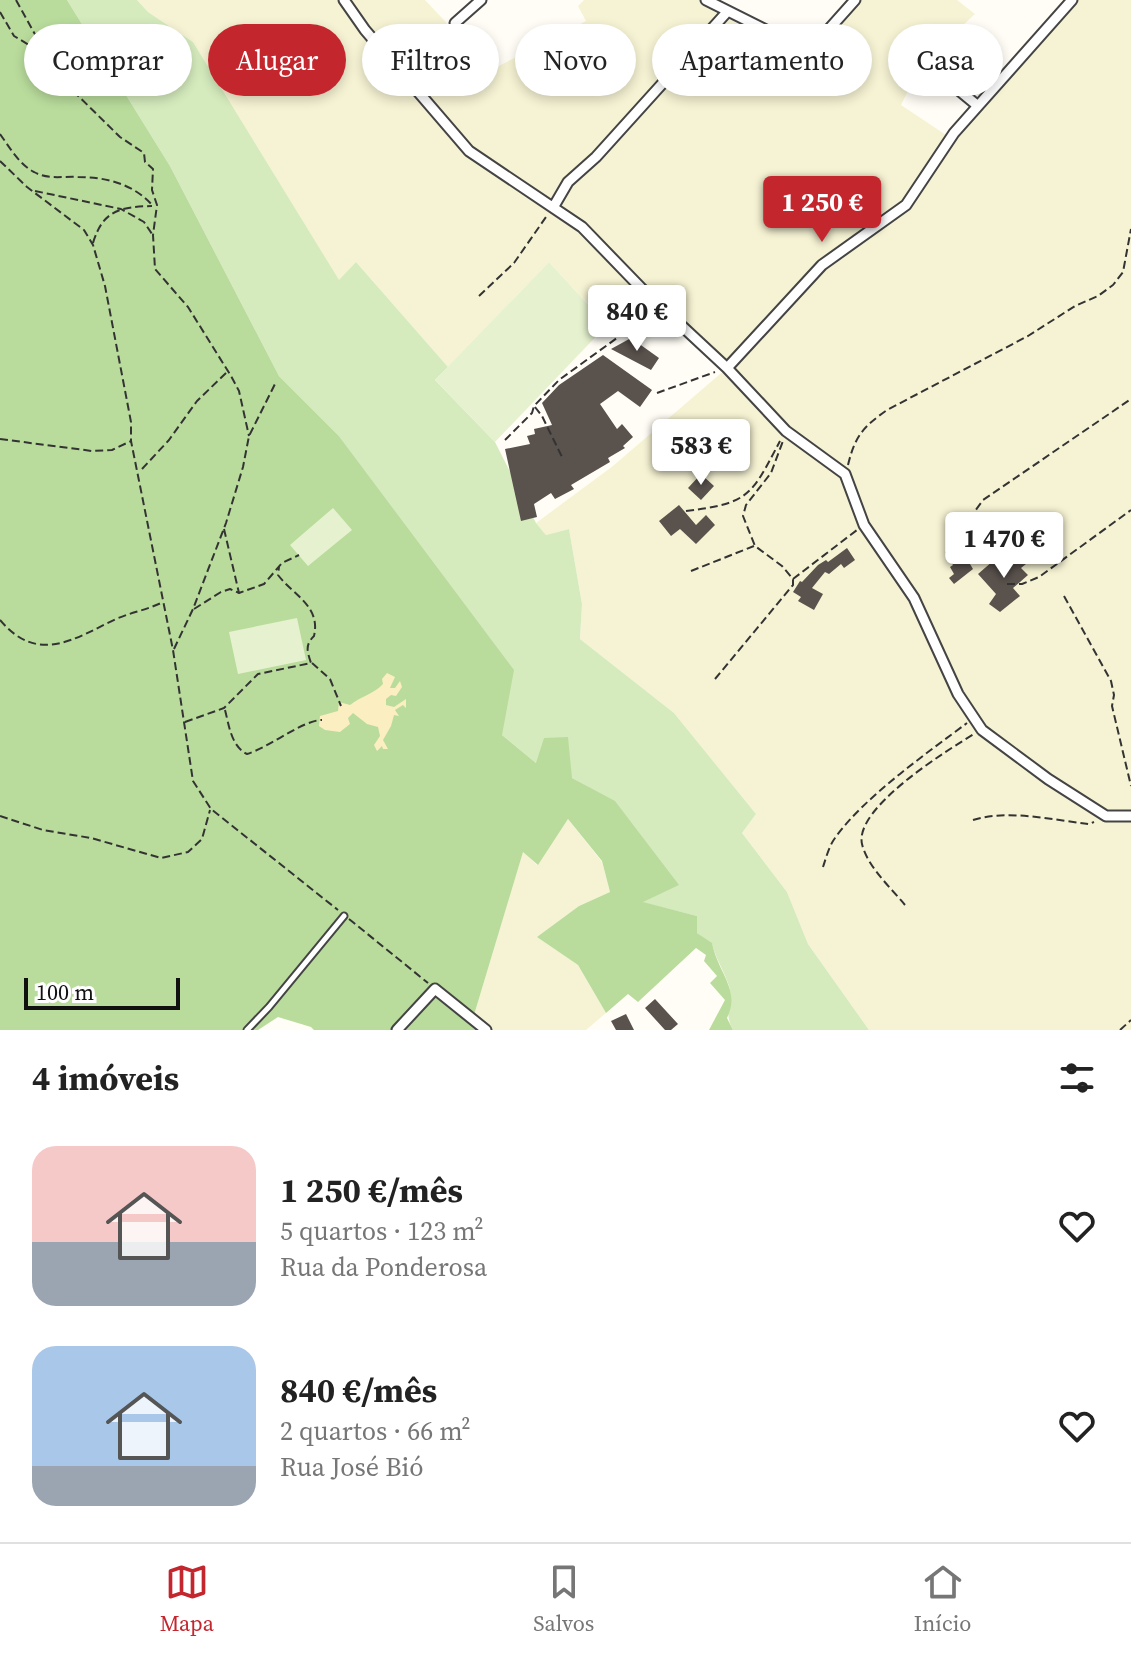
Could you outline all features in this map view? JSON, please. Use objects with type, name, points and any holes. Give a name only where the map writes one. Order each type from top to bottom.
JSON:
[{"type":"street","points":[[344,0],[365,30],[469,151],[582,227],[727,368],[786,431],[845,474],[864,525],[914,598],[958,694],[982,730],[1048,779],[1106,816],[1131,816]]},
{"type":"street","points":[[455,23],[481,0]]},
{"type":"street","points":[[706,0],[794,44],[813,47],[855,0]]},
{"type":"street","points":[[727,368],[822,265],[906,205],[954,133],[1072,0]]},
{"type":"street","points":[[554,206],[568,182],[596,157],[727,12]]},
{"type":"street","points":[[966,96],[978,106]]},
{"type":"street","points":[[397,1030],[435,989],[486,1030]]},
{"type":"lane","points":[[247,1030],[344,916]]},
{"type":"path","points":[[16,0],[29,24]]},
{"type":"path","points":[[0,12],[14,36],[24,42]]},
{"type":"path","points":[[78,96],[120,137],[144,153],[145,162],[153,169],[155,269],[188,307],[228,371],[239,391],[249,436]]},
{"type":"path","points":[[0,134],[22,164],[35,173],[51,178],[103,178],[126,185],[155,206]]},
{"type":"path","points":[[0,161],[84,230],[93,245],[105,286],[131,422],[131,441],[173,650],[193,781],[211,809],[435,989]]},
{"type":"path","points":[[33,191],[121,209],[155,206]]},
{"type":"path","points":[[479,296],[514,263],[554,206]]},
{"type":"path","points":[[121,209],[144,222],[153,235]]},
{"type":"path","points":[[93,245],[104,219],[121,209]]},
{"type":"path","points":[[845,474],[856,439],[868,423],[1028,336],[1051,319],[1098,296],[1113,285],[1123,272],[1131,229]]},
{"type":"path","points":[[505,440],[532,413],[534,406],[571,372],[628,330],[664,310]]},
{"type":"path","points":[[657,393],[727,368]]},
{"type":"path","points":[[142,469],[169,440],[197,401],[228,371]]},
{"type":"path","points":[[173,650],[193,609],[224,528],[249,436],[275,384]]},
{"type":"path","points":[[966,531],[970,518],[983,500],[1131,399]]},
{"type":"path","points":[[534,406],[563,459]]},
{"type":"path","points":[[686,511],[723,506],[742,498],[756,484],[786,431]]},
{"type":"path","points":[[786,431],[771,473],[746,505],[743,516],[755,546],[782,566],[793,579]]},
{"type":"path","points":[[0,439],[92,451],[112,450],[131,441]]},
{"type":"path","points":[[1007,584],[1022,584],[1039,577],[1131,510]]},
{"type":"path","points":[[715,679],[789,592],[793,579],[864,525]]},
{"type":"path","points":[[224,528],[239,593]]},
{"type":"path","points":[[691,571],[755,546]]},
{"type":"path","points":[[193,609],[221,592],[230,589],[239,593],[264,584],[279,567],[299,555]]},
{"type":"path","points":[[279,567],[278,575],[310,606],[314,619],[314,636],[307,647],[311,663],[330,679],[341,706]]},
{"type":"path","points":[[1064,596],[1111,681],[1114,695],[1112,706],[1131,786]]},
{"type":"path","points":[[0,620],[10,632],[26,641],[48,646],[87,635],[164,601]]},
{"type":"path","points":[[183,723],[224,708],[258,674],[311,663]]},
{"type":"path","points":[[224,708],[234,742],[247,754],[272,744],[310,720],[322,720]]},
{"type":"path","points":[[823,867],[833,839],[863,808],[918,760],[974,718]]},
{"type":"path","points":[[905,905],[862,847],[861,835],[866,821],[903,784],[982,730]]},
{"type":"path","points":[[0,816],[43,830],[91,838],[161,858],[188,852],[202,839],[211,809]]},
{"type":"path","points":[[973,820],[1002,816],[1089,824],[1106,816]]},
{"type":"path","points":[[1120,1030],[1131,1020]]},
{"type":"shaded area","points":[[137,0],[425,0],[448,24],[362,24],[362,96],[499,96],[499,66],[515,58],[515,96],[636,96],[636,24],[580,24],[586,21],[578,6],[584,0],[699,0],[744,24],[652,24],[652,96],[872,96],[872,24],[833,24],[857,0],[957,0],[975,14],[964,24],[888,24],[888,96],[905,96],[901,105],[949,137],[986,96],[1003,96],[1003,77],[1072,0],[1131,0],[1131,1030],[869,1030],[808,944],[787,892],[742,833],[756,814],[674,713],[580,639],[582,604],[569,529],[546,535],[536,523],[613,466],[727,368],[659,305],[613,331],[549,262],[448,367],[356,262],[339,281],[226,96],[346,96],[346,24],[208,24],[208,67],[192,41],[192,24],[166,24]]},
{"type":"shaded area","points":[[568,819],[602,862],[610,892],[579,906],[538,937],[578,965],[606,1013],[586,1030],[493,1030],[474,1015],[523,851],[537,865]]},
{"type":"green space","points":[[0,0],[67,0],[82,24],[24,24],[24,96],[127,96],[170,166],[279,376],[338,435],[514,670],[502,735],[536,763],[544,738],[568,737],[572,778],[615,801],[679,885],[643,902],[697,916],[697,933],[712,943],[730,990],[731,1008],[727,1018],[733,1030],[709,1030],[725,1000],[710,983],[717,976],[704,961],[706,955],[696,948],[638,1002],[628,994],[606,1013],[578,965],[537,937],[579,906],[610,892],[602,861],[568,819],[538,865],[523,852],[474,1015],[482,1030],[314,1030],[278,1017],[258,1030],[0,1030]]},
{"type":"green space","points":[[67,0],[137,0],[166,24],[82,24]]},
{"type":"green space","points":[[192,41],[208,66],[208,96],[226,96],[339,280],[356,262],[448,367],[435,380],[495,442],[536,523],[546,535],[569,529],[582,604],[580,639],[674,713],[756,814],[742,833],[787,892],[808,944],[869,1030],[733,1030],[728,1017],[729,986],[712,944],[697,933],[697,916],[641,902],[678,885],[615,802],[572,778],[536,763],[502,735],[338,435],[279,376],[170,166],[127,96],[192,96]]},
{"type":"green space","points":[[549,262],[607,325],[495,442],[435,380]]},
{"type":"green space","points":[[333,508],[352,530],[308,566],[290,545]]},
{"type":"green space","points":[[297,618],[306,660],[238,674],[229,632]]},
{"type":"sand","points":[[387,673],[395,677],[390,688],[395,688],[400,681],[402,687],[396,696],[386,699],[386,705],[394,707],[406,699],[406,708],[403,705],[395,710],[399,716],[394,715],[383,740],[388,749],[382,746],[377,751],[374,745],[380,736],[378,727],[367,724],[353,713],[348,718],[350,724],[340,732],[319,726],[320,716],[338,711],[339,702],[350,705],[376,690],[383,684],[382,679]]},
{"type":"building","points":[[631,338],[659,358],[651,370],[611,349]]},
{"type":"building","points":[[603,355],[652,390],[640,407],[618,391],[600,404],[617,429],[622,424],[633,437],[623,446],[625,448],[608,458],[610,462],[571,485],[574,489],[555,499],[551,493],[534,504],[537,517],[521,521],[505,449],[530,444],[527,436],[535,434],[534,429],[552,425],[542,403],[559,385]]},
{"type":"building","points":[[701,474],[714,486],[701,500],[688,488]]},
{"type":"building","points":[[679,505],[696,525],[706,515],[715,525],[696,544],[680,529],[671,536],[659,521]]},
{"type":"building","points":[[979,536],[985,544],[967,559],[973,569],[954,584],[949,578],[954,574],[950,567],[953,565],[945,552],[959,543],[963,549]]},
{"type":"building","points":[[847,548],[855,560],[844,568],[841,564],[829,574],[825,572],[812,588],[823,594],[814,610],[798,601],[801,597],[793,592],[800,581],[818,565],[826,560],[828,562]]},
{"type":"building","points":[[1001,554],[1009,562],[1018,555],[1026,564],[1021,568],[1028,575],[1013,588],[1020,596],[1000,612],[989,604],[996,594],[978,574]]},
{"type":"building","points":[[655,999],[678,1024],[671,1030],[665,1030],[645,1008]]},
{"type":"building","points":[[626,1014],[634,1030],[616,1030],[611,1021]]}]
